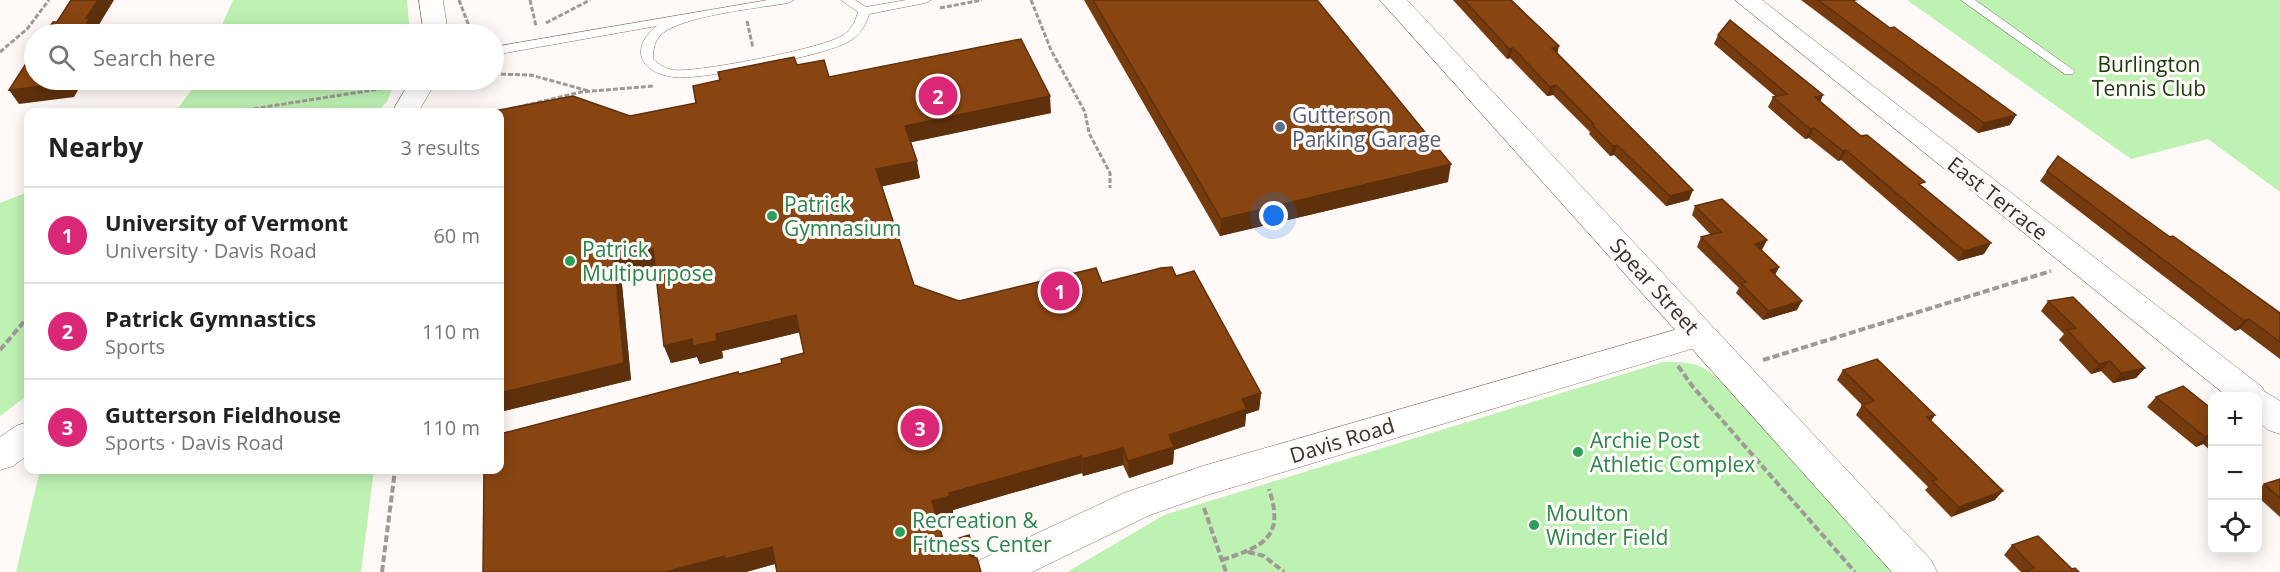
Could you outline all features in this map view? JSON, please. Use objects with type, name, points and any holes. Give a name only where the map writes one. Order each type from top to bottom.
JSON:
[{"type":"main road","name":"Spear Street","points":[[1393,0],[1917,572]]},
{"type":"street","points":[[431,0],[435,24]]},
{"type":"street","name":"East Terrace","points":[[1747,0],[2245,392]]},
{"type":"street","points":[[407,108],[418,90]]},
{"type":"street","name":"Davis Road","points":[[994,572],[1137,504],[1195,483],[1699,335]]},
{"type":"street","points":[[2262,405],[2280,420]]},
{"type":"street","points":[[0,456],[24,439]]},
{"type":"lane","points":[[504,49],[788,0]]},
{"type":"lane","points":[[851,0],[864,11]]},
{"type":"lane","points":[[864,11],[925,0]]},
{"type":"lane","points":[[1967,0],[2069,71]]},
{"type":"lane","points":[[690,18],[664,26],[650,38],[646,47],[647,60],[657,70],[675,74],[700,73],[840,44],[854,34],[861,24],[864,11]]},
{"type":"path","points":[[31,24],[49,0]]},
{"type":"path","points":[[459,0],[468,24]]},
{"type":"path","points":[[530,0],[536,26]]},
{"type":"path","points":[[530,29],[557,19],[590,0]]},
{"type":"path","points":[[1031,0],[1051,50],[1085,112],[1089,134],[1110,173],[1110,188]]},
{"type":"path","points":[[744,8],[756,62]]},
{"type":"path","points":[[0,52],[24,32]]},
{"type":"path","points":[[504,74],[526,73],[542,76],[591,91]]},
{"type":"path","points":[[258,108],[368,90]]},
{"type":"path","points":[[1731,370],[2062,267],[2041,251],[2057,245]]},
{"type":"path","points":[[0,350],[24,322]]},
{"type":"path","points":[[1676,363],[1693,387],[1855,572]]},
{"type":"path","points":[[1222,560],[1260,545],[1270,536],[1276,523],[1277,510],[1258,465]]},
{"type":"path","points":[[382,572],[394,474]]},
{"type":"path","points":[[1195,483],[1226,572]]},
{"type":"path","points":[[1247,552],[1264,556],[1284,572]]},
{"type":"green space","points":[[233,0],[407,0],[409,24],[222,24]]},
{"type":"green space","name":"Burlington Tennis Club","points":[[1907,0],[2280,0],[2280,192],[2208,139],[2131,159]]},
{"type":"green space","points":[[192,90],[392,90],[387,102],[381,108],[178,108]]},
{"type":"green space","points":[[24,194],[24,398],[0,416],[0,203]]},
{"type":"green space","name":"Archie Post Athletic Complex","points":[[1663,362],[1699,366],[1706,369],[1728,388],[1892,572],[1067,572],[1164,515]]},
{"type":"green space","points":[[39,474],[373,474],[361,572],[16,572]]},
{"type":"building","points":[[71,0],[98,0],[86,18],[90,18],[86,24],[52,24],[57,22]]},
{"type":"building","name":"Gutterson Parking Garage","points":[[1093,0],[1317,0],[1451,164],[1221,219]]},
{"type":"building","points":[[1464,0],[1511,0],[1559,46],[1552,48],[1693,190],[1670,196],[1617,145],[1613,146],[1556,85],[1550,87],[1513,48],[1509,49]]},
{"type":"building","points":[[1818,0],[1852,0],[1890,28],[1894,27],[2016,115],[1984,123]]},
{"type":"building","points":[[1730,20],[1823,95],[1815,97],[1861,136],[1867,135],[1925,182],[1919,184],[1991,243],[1964,251],[1846,150],[1843,151],[1814,128],[1810,129],[1773,97],[1787,94],[1718,35]]},
{"type":"building","points":[[1021,39],[1050,96],[905,126],[917,161],[876,169],[914,285],[959,301],[1096,268],[1102,283],[1161,268],[1172,267],[1176,276],[1194,271],[1261,393],[1242,399],[1247,409],[1169,435],[1174,447],[1128,461],[1123,448],[1082,459],[1081,456],[949,493],[950,496],[932,501],[944,543],[969,535],[973,547],[970,556],[977,558],[981,572],[777,572],[772,547],[725,559],[725,556],[665,572],[483,572],[484,474],[504,474],[504,433],[738,372],[739,374],[782,363],[781,359],[804,353],[796,315],[716,334],[717,341],[693,346],[692,339],[664,346],[653,249],[614,257],[624,363],[504,392],[504,109],[573,96],[630,116],[696,103],[693,86],[720,80],[718,72],[794,57],[797,65],[824,60],[829,77]]},
{"type":"building","points":[[24,67],[24,88],[9,90]]},
{"type":"building","points":[[2058,156],[2280,313],[2280,342],[2249,319],[2244,321],[2047,171]]},
{"type":"building","points":[[1722,199],[1767,240],[1755,244],[1779,267],[1770,270],[1802,301],[1768,311],[1741,283],[1746,282],[1701,237],[1721,232],[1695,206]]},
{"type":"building","points":[[2073,297],[2145,368],[2121,373],[2110,361],[2099,364],[2067,330],[2076,328],[2048,301]]},
{"type":"building","points":[[1877,359],[1935,415],[1927,417],[2003,491],[1959,507],[1932,481],[1937,479],[1862,405],[1874,401],[1843,370]]},
{"type":"building","points":[[2183,386],[2208,406],[2208,436],[2205,437],[2156,397]]},
{"type":"building","points":[[2280,479],[2280,498],[2264,484]]},
{"type":"building","points":[[2038,536],[2072,569],[2075,568],[2079,572],[2023,572],[2034,568],[2012,545]]},
{"type":"place","name":"Patrick Gymnastics","points":[[938,96]]},
{"type":"place","name":"Gutterson Parking Garage","points":[[1280,127]]},
{"type":"place","name":"Patrick Gymnasium","points":[[772,216]]},
{"type":"place","name":"Patrick Multipurpose","points":[[570,261]]},
{"type":"place","name":"University of Vermont","points":[[1060,291]]},
{"type":"place","name":"Gutterson Fieldhouse","points":[[920,428]]},
{"type":"place","name":"Archie Post Athletic Complex","points":[[1578,452]]},
{"type":"place","name":"Moulton Winder Field","points":[[1534,525]]},
{"type":"place","name":"Recreation & Fitness Center","points":[[900,532]]}]
